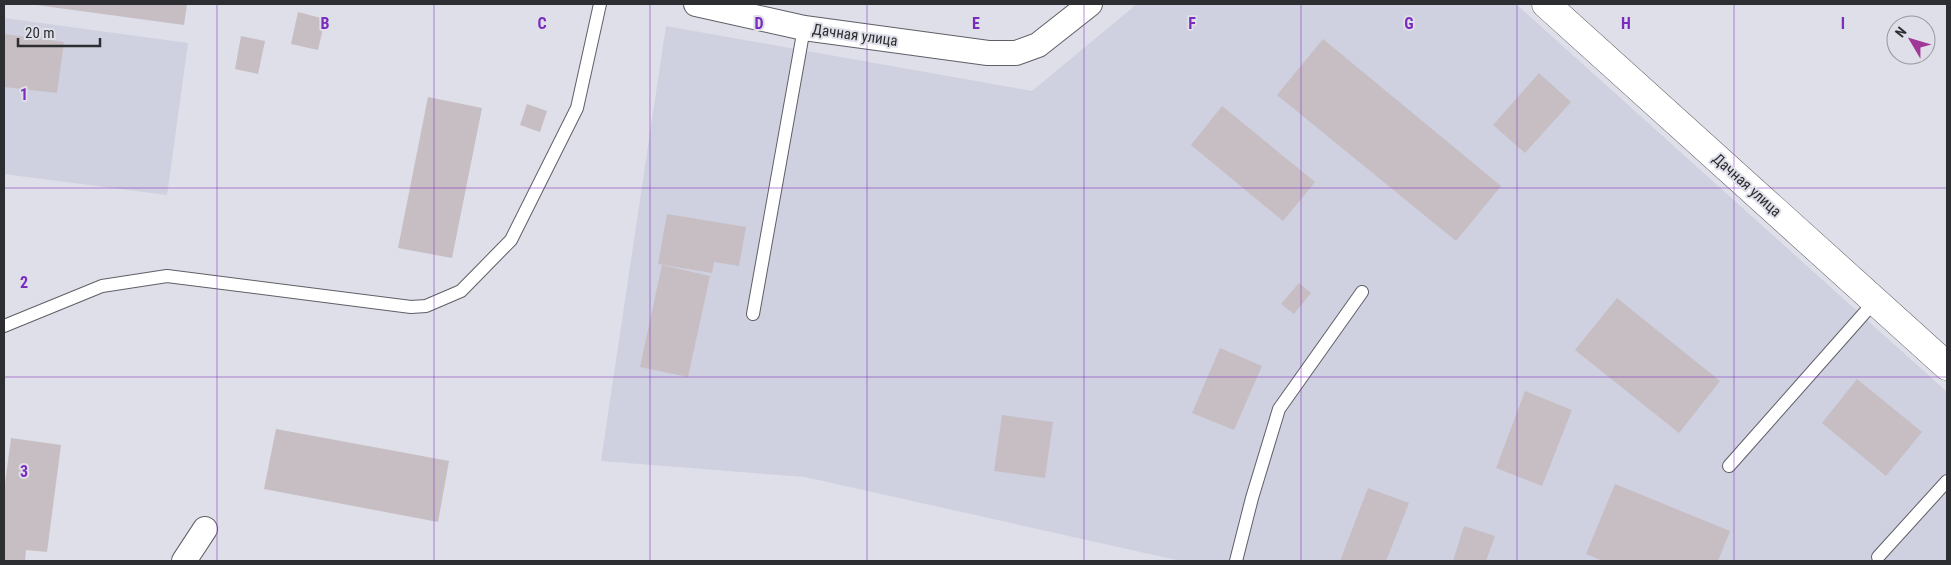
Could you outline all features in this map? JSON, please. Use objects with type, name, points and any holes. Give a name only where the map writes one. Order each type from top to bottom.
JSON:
[{"type":"street","name":"Дачная улица","points":[[696,4],[804,28],[988,53],[1016,53],[1038,45],[1090,4]]},
{"type":"street","name":"Дачная улица","points":[[1546,4],[1947,366]]},
{"type":"street","points":[[184,561],[205,529]]},
{"type":"lane","points":[[4,326],[102,286],[167,276],[411,307],[426,306],[461,291],[511,240],[577,108],[600,4]]},
{"type":"lane","points":[[754,314],[804,28]]},
{"type":"lane","points":[[1236,561],[1278,409],[1362,292]]},
{"type":"lane","points":[[1729,466],[1876,301]]},
{"type":"lane","points":[[1878,558],[1947,481]]},
{"type":"shaded area","points":[[1137,4],[1516,4],[1947,392],[1947,561],[1181,561],[805,477],[601,461],[666,26],[1032,91]]},
{"type":"shaded area","points":[[4,18],[188,43],[167,195],[4,174]]},
{"type":"building","points":[[29,4],[187,4],[184,25]]},
{"type":"building","points":[[298,12],[325,19],[318,50],[291,44]]},
{"type":"building","points":[[4,34],[64,42],[57,93],[4,87]]},
{"type":"building","points":[[241,36],[265,41],[258,74],[235,69]]},
{"type":"building","points":[[1323,39],[1501,186],[1456,241],[1277,95]]},
{"type":"building","points":[[1539,73],[1571,102],[1525,153],[1493,125]]},
{"type":"building","points":[[428,97],[482,108],[452,258],[398,248]]},
{"type":"building","points":[[527,104],[547,111],[540,132],[520,125]]},
{"type":"building","points":[[1222,106],[1315,182],[1283,221],[1191,145]]},
{"type":"building","points":[[667,214],[746,227],[739,266],[714,262],[712,273],[658,264]]},
{"type":"building","points":[[662,265],[710,276],[688,377],[640,367]]},
{"type":"building","points":[[1299,283],[1311,293],[1294,314],[1281,304]]},
{"type":"building","points":[[1617,298],[1720,381],[1679,433],[1575,350]]},
{"type":"building","points":[[1220,348],[1262,366],[1234,430],[1192,413]]},
{"type":"building","points":[[1857,379],[1922,432],[1886,476],[1822,423]]},
{"type":"building","points":[[1525,391],[1572,410],[1542,486],[1496,468]]},
{"type":"building","points":[[1002,415],[1053,422],[1045,478],[994,471]]},
{"type":"building","points":[[276,429],[449,461],[438,522],[264,489]]},
{"type":"building","points":[[11,438],[61,445],[47,552],[26,550],[25,561],[4,561],[4,491]]},
{"type":"building","points":[[1615,484],[1730,531],[1718,561],[1603,561],[1586,554]]},
{"type":"building","points":[[1368,488],[1409,503],[1386,561],[1340,561]]},
{"type":"building","points":[[1464,526],[1495,536],[1486,561],[1453,561]]}]
